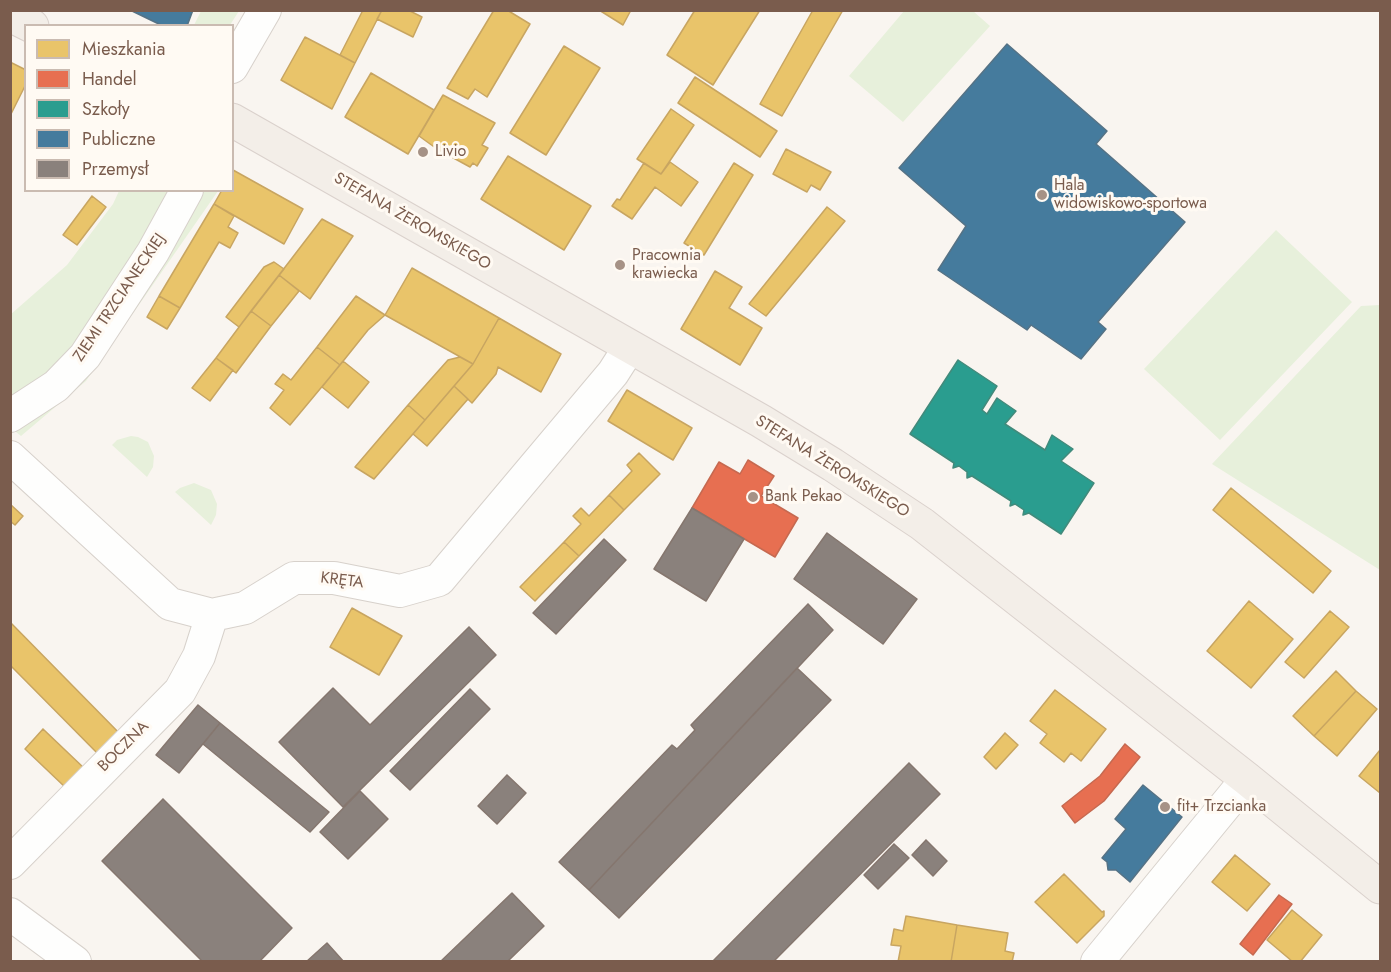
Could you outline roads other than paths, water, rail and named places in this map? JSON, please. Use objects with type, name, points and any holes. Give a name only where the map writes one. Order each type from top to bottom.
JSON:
[{"type":"main road","points":[[10,15],[28,24]]},
{"type":"main road","name":"STEFANA ŻEROMSKIEGO","points":[[234,121],[761,422],[833,465],[922,524],[1380,887]]},
{"type":"street","points":[[234,64],[265,10]]},
{"type":"street","name":"ZIEMI TRZCIANECKIEJ","points":[[10,416],[56,386],[85,356],[153,252],[186,192]]},
{"type":"street","name":"KRĘTA","points":[[10,458],[170,604],[212,615],[245,608],[294,578],[334,578],[400,591],[439,580],[612,373],[629,348]]},
{"type":"street","name":"BOCZNA","points":[[10,862],[180,691],[199,656],[212,615]]},
{"type":"street","points":[[1097,962],[1247,780]]},
{"type":"street","points":[[10,914],[75,962]]},
{"type":"place","name":"Livio","points":[[423,152]]},
{"type":"place","name":"Hala widowiskowo-sportowa","points":[[1042,195]]},
{"type":"place","name":"Pracownia krawiecka","points":[[620,265]]},
{"type":"place","name":"Bank Pekao","points":[[753,497]]},
{"type":"place","name":"fit+ Trzcianka","points":[[1165,807]]}]
